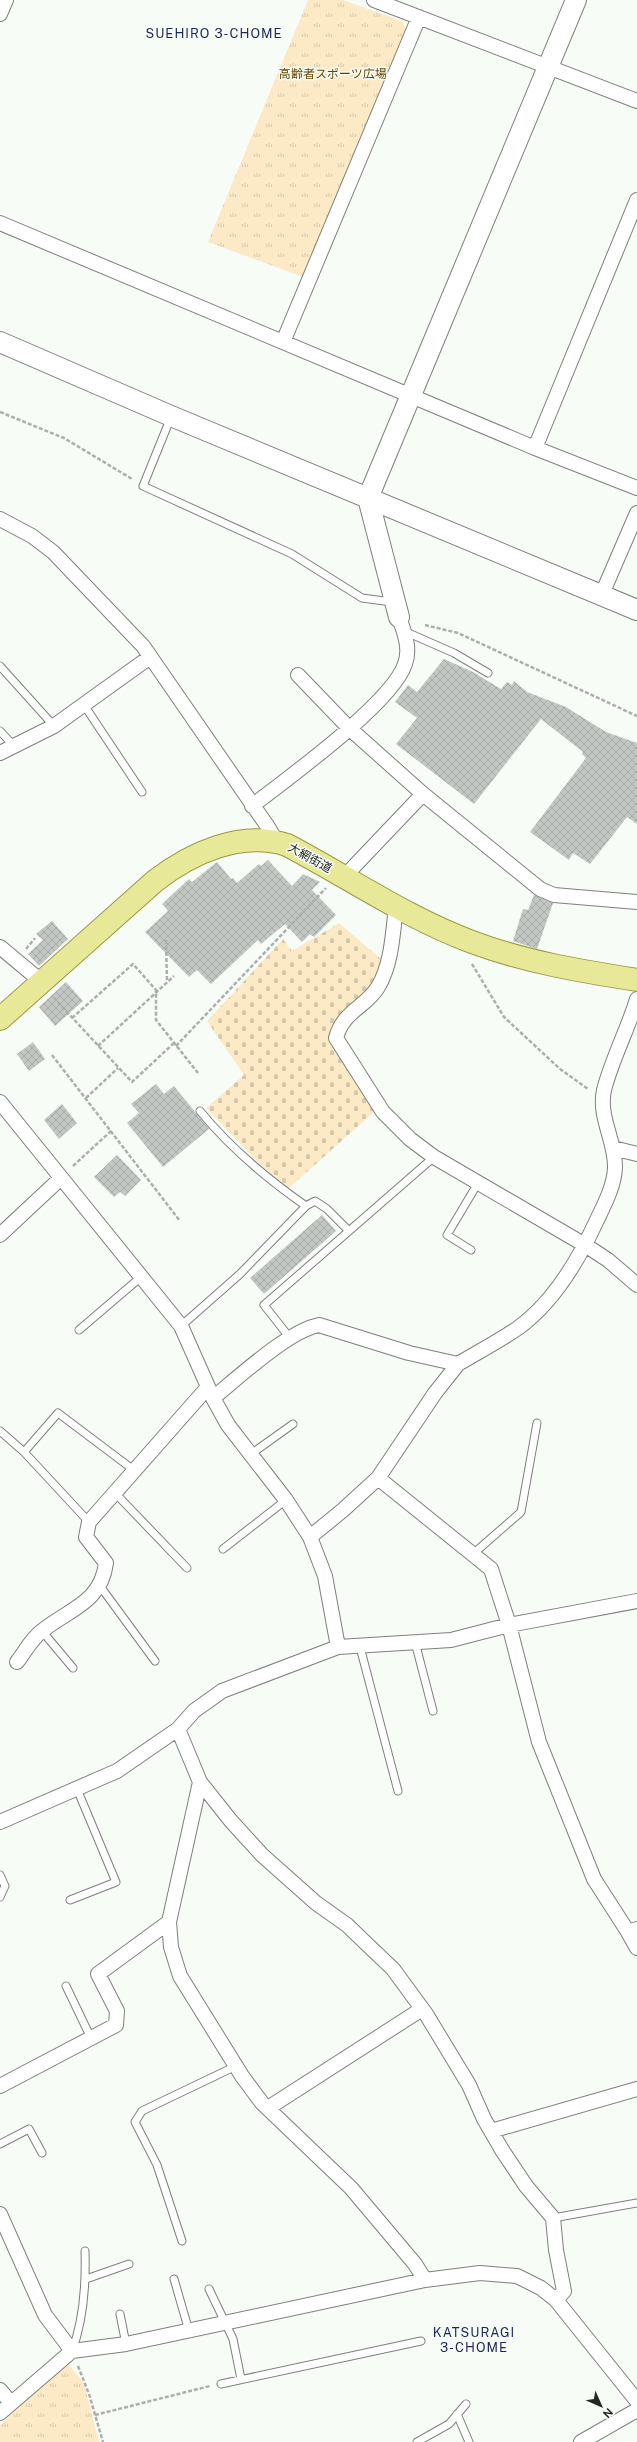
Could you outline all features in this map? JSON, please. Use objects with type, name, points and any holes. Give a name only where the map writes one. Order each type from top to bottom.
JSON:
[{"type":"main road","name":"大網街道","points":[[0,1019],[47,989],[155,881],[186,859],[201,852],[238,843],[276,841],[287,845],[396,906],[472,942],[541,963],[637,980]]},
{"type":"street","points":[[0,14],[6,0]]},
{"type":"street","points":[[374,0],[637,101]]},
{"type":"street","points":[[252,806],[349,728],[394,685],[402,673],[407,654],[407,642],[368,498],[576,0]]},
{"type":"street","points":[[283,342],[419,17]]},
{"type":"street","points":[[535,448],[637,200]]},
{"type":"street","points":[[0,223],[535,448],[637,488]]},
{"type":"street","points":[[0,342],[171,416],[602,594],[637,610]]},
{"type":"street","points":[[602,594],[637,514]]},
{"type":"street","points":[[0,518],[32,536],[53,552],[143,646],[276,841]]},
{"type":"street","points":[[0,752],[54,726],[150,657]]},
{"type":"street","points":[[298,675],[349,728],[423,794],[540,889],[554,895],[637,902]]},
{"type":"street","points":[[341,876],[423,794]]},
{"type":"street","points":[[396,906],[387,963],[378,987],[340,1024],[336,1038],[383,1112],[410,1139],[434,1157],[585,1245],[608,1260],[637,1285]]},
{"type":"street","points":[[0,947],[47,989]]},
{"type":"street","points":[[310,1537],[343,1510],[378,1478],[435,1393],[458,1364],[518,1328],[551,1298],[585,1245],[608,1196],[615,1168],[613,1148],[605,1124],[604,1091],[637,999]]},
{"type":"street","points":[[0,1102],[181,1326],[210,1393],[228,1425],[286,1500],[310,1537],[325,1576],[338,1647]]},
{"type":"street","points":[[613,1148],[637,1154]]},
{"type":"street","points":[[0,1235],[61,1178]]},
{"type":"street","points":[[17,1662],[42,1631],[77,1608],[100,1586],[104,1577],[106,1563],[86,1537],[89,1522],[116,1494],[135,1471],[210,1393],[290,1338],[311,1326],[319,1325],[408,1352],[458,1364]]},
{"type":"street","points":[[378,1478],[491,1569],[509,1626],[539,1742],[594,1879],[632,1930],[637,1948]]},
{"type":"street","points":[[0,1822],[117,1771],[178,1730],[194,1711],[222,1691],[338,1647],[360,1647],[451,1640],[509,1626],[637,1601]]},
{"type":"street","points":[[178,1730],[200,1782],[262,1855],[316,1903],[347,1925],[388,1964],[422,2009],[468,2085],[491,2131],[526,2186],[553,2218],[556,2250],[564,2291],[556,2300]]},
{"type":"street","points":[[200,1782],[169,1922],[170,1947],[180,1976],[236,2066],[268,2108],[351,2188],[415,2264],[425,2280]]},
{"type":"street","points":[[0,2086],[116,2025],[117,2011],[98,1974],[169,1922]]},
{"type":"street","points":[[268,2108],[422,2009]]},
{"type":"street","points":[[491,2131],[637,2088]]},
{"type":"street","points":[[0,2214],[45,2315],[72,2351]]},
{"type":"street","points":[[0,2413],[72,2351],[126,2344],[189,2332],[225,2322],[425,2280],[480,2273],[517,2276],[541,2288],[556,2300],[637,2401]]},
{"type":"street","points":[[0,2390],[11,2403]]},
{"type":"street","points":[[581,2442],[637,2410]]},
{"type":"lane","points":[[171,416],[143,486],[292,554],[362,598],[399,617],[488,673]]},
{"type":"lane","points":[[0,666],[54,726]]},
{"type":"lane","points":[[84,705],[142,792]]},
{"type":"lane","points":[[0,730],[14,746]]},
{"type":"lane","points":[[200,1111],[225,1142],[277,1186],[306,1206]]},
{"type":"lane","points":[[290,1338],[264,1305],[434,1157]]},
{"type":"lane","points":[[472,1250],[448,1236],[478,1183]]},
{"type":"lane","points":[[181,1326],[240,1274],[306,1206],[316,1201],[327,1209],[349,1231]]},
{"type":"lane","points":[[79,1330],[141,1277]]},
{"type":"lane","points":[[24,1452],[58,1413],[135,1471]]},
{"type":"lane","points":[[473,1554],[521,1512],[537,1423]]},
{"type":"lane","points":[[250,1454],[293,1424]]},
{"type":"lane","points":[[0,1431],[24,1452],[89,1522]]},
{"type":"lane","points":[[116,1494],[187,1568]]},
{"type":"lane","points":[[223,1549],[286,1500]]},
{"type":"lane","points":[[100,1586],[155,1661]]},
{"type":"lane","points":[[42,1631],[73,1668]]},
{"type":"lane","points":[[415,1642],[433,1711]]},
{"type":"lane","points":[[360,1647],[398,1791]]},
{"type":"lane","points":[[70,1900],[116,1882],[77,1789]]},
{"type":"lane","points":[[0,1875],[5,1886],[0,1897]]},
{"type":"lane","points":[[66,1986],[91,2038]]},
{"type":"lane","points":[[182,2241],[157,2165],[135,2122],[142,2111],[236,2066]]},
{"type":"lane","points":[[0,2144],[29,2129],[42,2153]]},
{"type":"lane","points":[[553,2218],[637,2203]]},
{"type":"lane","points":[[72,2351],[79,2334],[86,2279],[85,2251]]},
{"type":"lane","points":[[86,2279],[129,2264]]},
{"type":"lane","points":[[174,2279],[189,2332]]},
{"type":"lane","points":[[209,2288],[233,2339],[241,2379]]},
{"type":"lane","points":[[120,2314],[126,2344]]},
{"type":"lane","points":[[221,2384],[421,2341]]},
{"type":"lane","points":[[417,2442],[449,2424],[466,2404]]},
{"type":"lane","points":[[457,2414],[469,2442]]},
{"type":"path","points":[[0,412],[64,438],[143,486]]},
{"type":"path","points":[[399,617],[458,633],[637,716]]},
{"type":"path","points":[[47,989],[132,1082],[175,1045],[341,876]]},
{"type":"path","points":[[26,951],[27,946],[35,938]]},
{"type":"path","points":[[166,940],[167,982]]},
{"type":"path","points":[[472,942],[469,958],[504,1018],[560,1069],[588,1089],[604,1091]]},
{"type":"path","points":[[72,1018],[133,964],[156,992],[156,1020],[198,1073]]},
{"type":"path","points":[[98,1046],[174,976]]},
{"type":"path","points":[[52,1055],[180,1221]]},
{"type":"path","points":[[86,1098],[118,1068]]},
{"type":"path","points":[[61,1178],[111,1131]]},
{"type":"path","points":[[72,2351],[103,2442]]},
{"type":"path","points":[[95,2415],[221,2384]]},
{"type":"green space","name":"高齢者スポーツ広場","points":[[308,0],[343,0],[402,21],[407,31],[303,277],[208,242]]},
{"type":"green space","points":[[339,923],[382,960],[374,983],[333,1024],[333,1033],[341,1055],[376,1110],[289,1188],[258,1162],[206,1108],[244,1075],[207,1021],[283,939],[292,951]]},
{"type":"green space","points":[[67,2362],[84,2384],[99,2442],[0,2442],[0,2425]]},
{"type":"building","points":[[444,659],[473,672],[501,689],[507,682],[512,685],[514,681],[527,692],[566,707],[606,732],[637,743],[637,824],[627,817],[590,864],[573,853],[569,860],[530,832],[586,758],[582,754],[583,752],[541,719],[474,804],[396,744],[417,718],[395,702],[408,685],[417,692]]},
{"type":"building","points":[[268,860],[292,886],[303,874],[320,882],[312,890],[336,915],[314,937],[310,934],[302,942],[285,924],[261,944],[258,940],[211,984],[197,970],[189,977],[145,932],[168,911],[162,904],[189,879],[192,882],[217,862],[231,879],[233,878],[237,883],[259,864],[261,866]]},
{"type":"building","points":[[534,895],[553,903],[537,949],[513,941],[523,909],[528,910]]},
{"type":"building","points":[[52,921],[68,939],[39,966],[28,954],[43,940],[36,934]]},
{"type":"building","points":[[66,982],[83,1001],[55,1026],[39,1007]]},
{"type":"building","points":[[33,1042],[45,1059],[29,1071],[17,1054]]},
{"type":"building","points":[[156,1084],[164,1094],[174,1086],[209,1129],[163,1167],[127,1123],[139,1113],[131,1104]]},
{"type":"building","points":[[62,1104],[77,1123],[59,1139],[44,1120]]},
{"type":"building","points":[[117,1155],[141,1180],[125,1196],[120,1192],[114,1197],[94,1177]]},
{"type":"building","points":[[322,1215],[336,1231],[264,1294],[250,1278]]},
{"type":"district","name":"SUEHIRO 3-CHOME","points":[[214,33]]},
{"type":"district","name":"KATSURAGI 3-CHOME","points":[[474,2340]]}]
